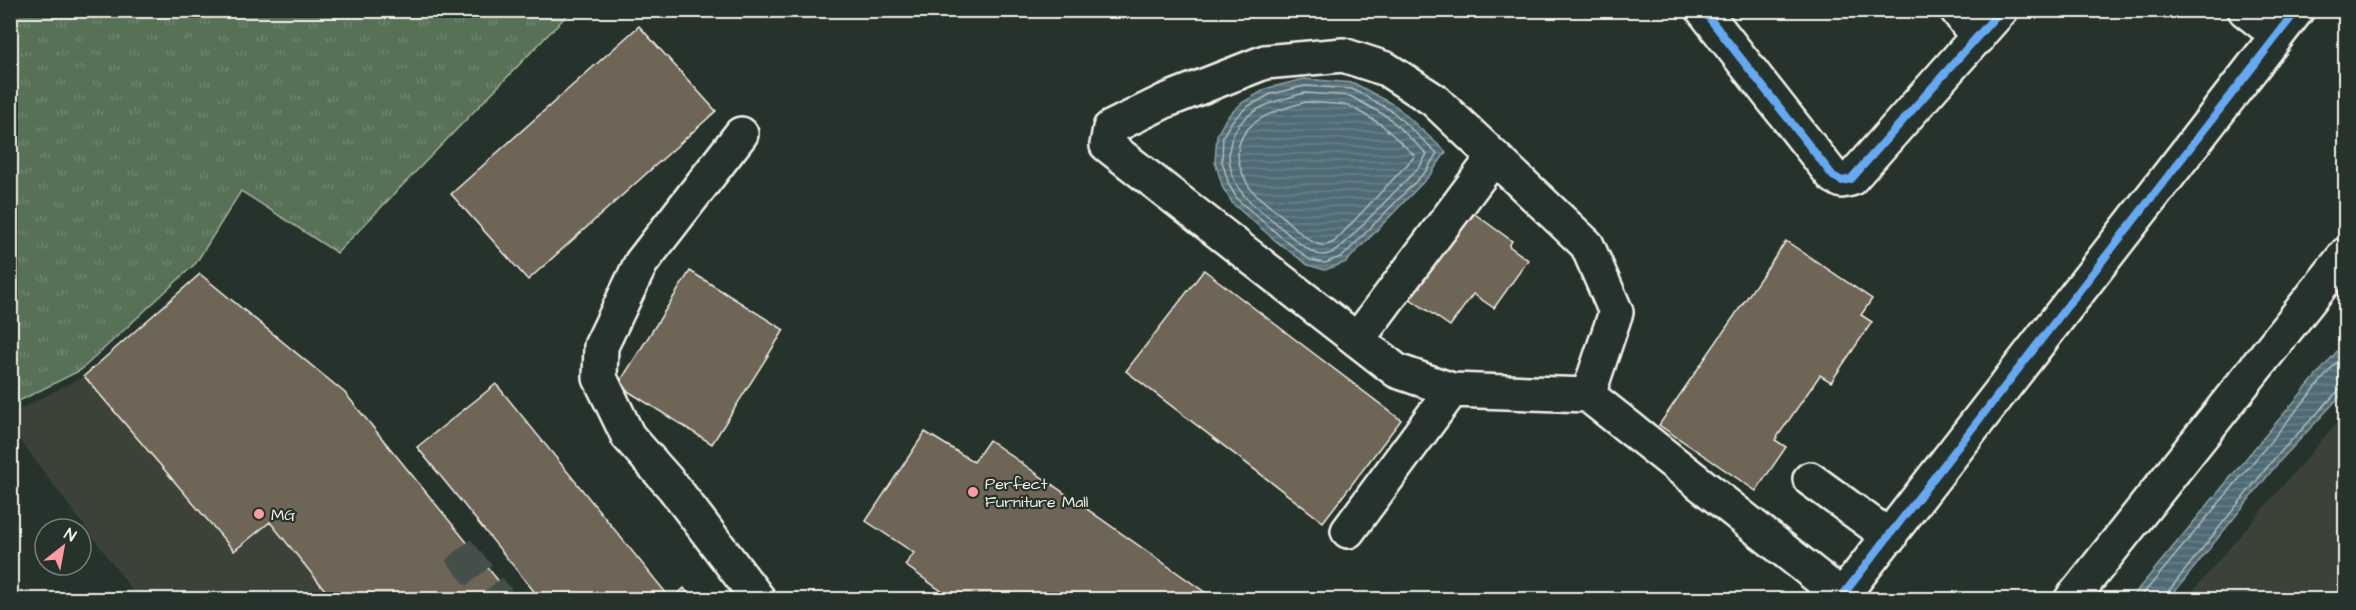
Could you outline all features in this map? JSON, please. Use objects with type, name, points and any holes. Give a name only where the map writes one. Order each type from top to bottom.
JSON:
[{"type":"street","points":[[1703,10],[1833,176],[1842,181],[1851,179],[2001,10]]},
{"type":"street","points":[[1957,10],[1978,38]]},
{"type":"street","points":[[1588,395],[1616,312],[1587,245],[1434,100],[1386,69],[1342,55],[1265,62],[1165,101],[1110,128],[1107,145],[1396,370],[1452,390],[1588,395],[1843,598],[2287,23],[2245,10]]},
{"type":"street","points":[[741,134],[641,262],[601,346],[600,378],[628,436],[674,488],[759,600]]},
{"type":"street","points":[[1357,340],[1494,157]]},
{"type":"street","points":[[2071,600],[2346,254]]},
{"type":"street","points":[[1348,531],[1452,390]]},
{"type":"street","points":[[1810,479],[1890,537]]},
{"type":"shaded area","name":"MG","points":[[84,376],[345,393],[514,599],[139,599],[93,538],[93,517],[78,517],[11,428],[11,414]]},
{"type":"shaded area","points":[[2345,413],[2345,599],[2186,599]]},
{"type":"green space","points":[[11,10],[571,11],[337,253],[241,191],[196,263],[81,370],[11,405]]},
{"type":"water","points":[[1304,79],[1354,83],[1396,106],[1446,152],[1430,175],[1346,262],[1325,270],[1308,265],[1233,204],[1223,188],[1215,162],[1217,135],[1227,117],[1243,102],[1268,88]]},
{"type":"water","points":[[2345,342],[2345,391],[2278,463],[2169,599],[2130,599],[2258,444]]},
{"type":"building","points":[[639,26],[716,111],[528,280],[451,194]]},
{"type":"building","points":[[1468,209],[1512,241],[1509,246],[1528,260],[1494,308],[1473,294],[1450,326],[1406,296]]},
{"type":"building","points":[[1786,241],[1872,299],[1861,315],[1872,322],[1831,382],[1820,375],[1775,440],[1786,447],[1756,491],[1659,425]]},
{"type":"building","points":[[1204,270],[1401,420],[1323,522],[1126,371]]},
{"type":"building","points":[[690,271],[784,330],[712,444],[618,385]]},
{"type":"building","name":"MG","points":[[200,274],[345,393],[514,600],[333,600],[270,522],[234,551],[84,376]]},
{"type":"building","points":[[496,384],[671,599],[684,588],[693,600],[541,600],[417,447]]},
{"type":"building","name":"Perfect Furniture Mall","points":[[925,432],[974,462],[989,440],[1216,600],[954,600],[905,565],[914,553],[866,521]]},
{"type":"tunnel","points":[[458,550],[499,600]]},
{"type":"cycle path","points":[[1703,10],[1833,176],[1842,181],[1851,179],[2001,10]]},
{"type":"cycle path","points":[[1839,600],[2297,10]]},
{"type":"place","name":"Perfect Furniture Mall","points":[[973,492]]},
{"type":"place","name":"MG","points":[[259,514]]}]
